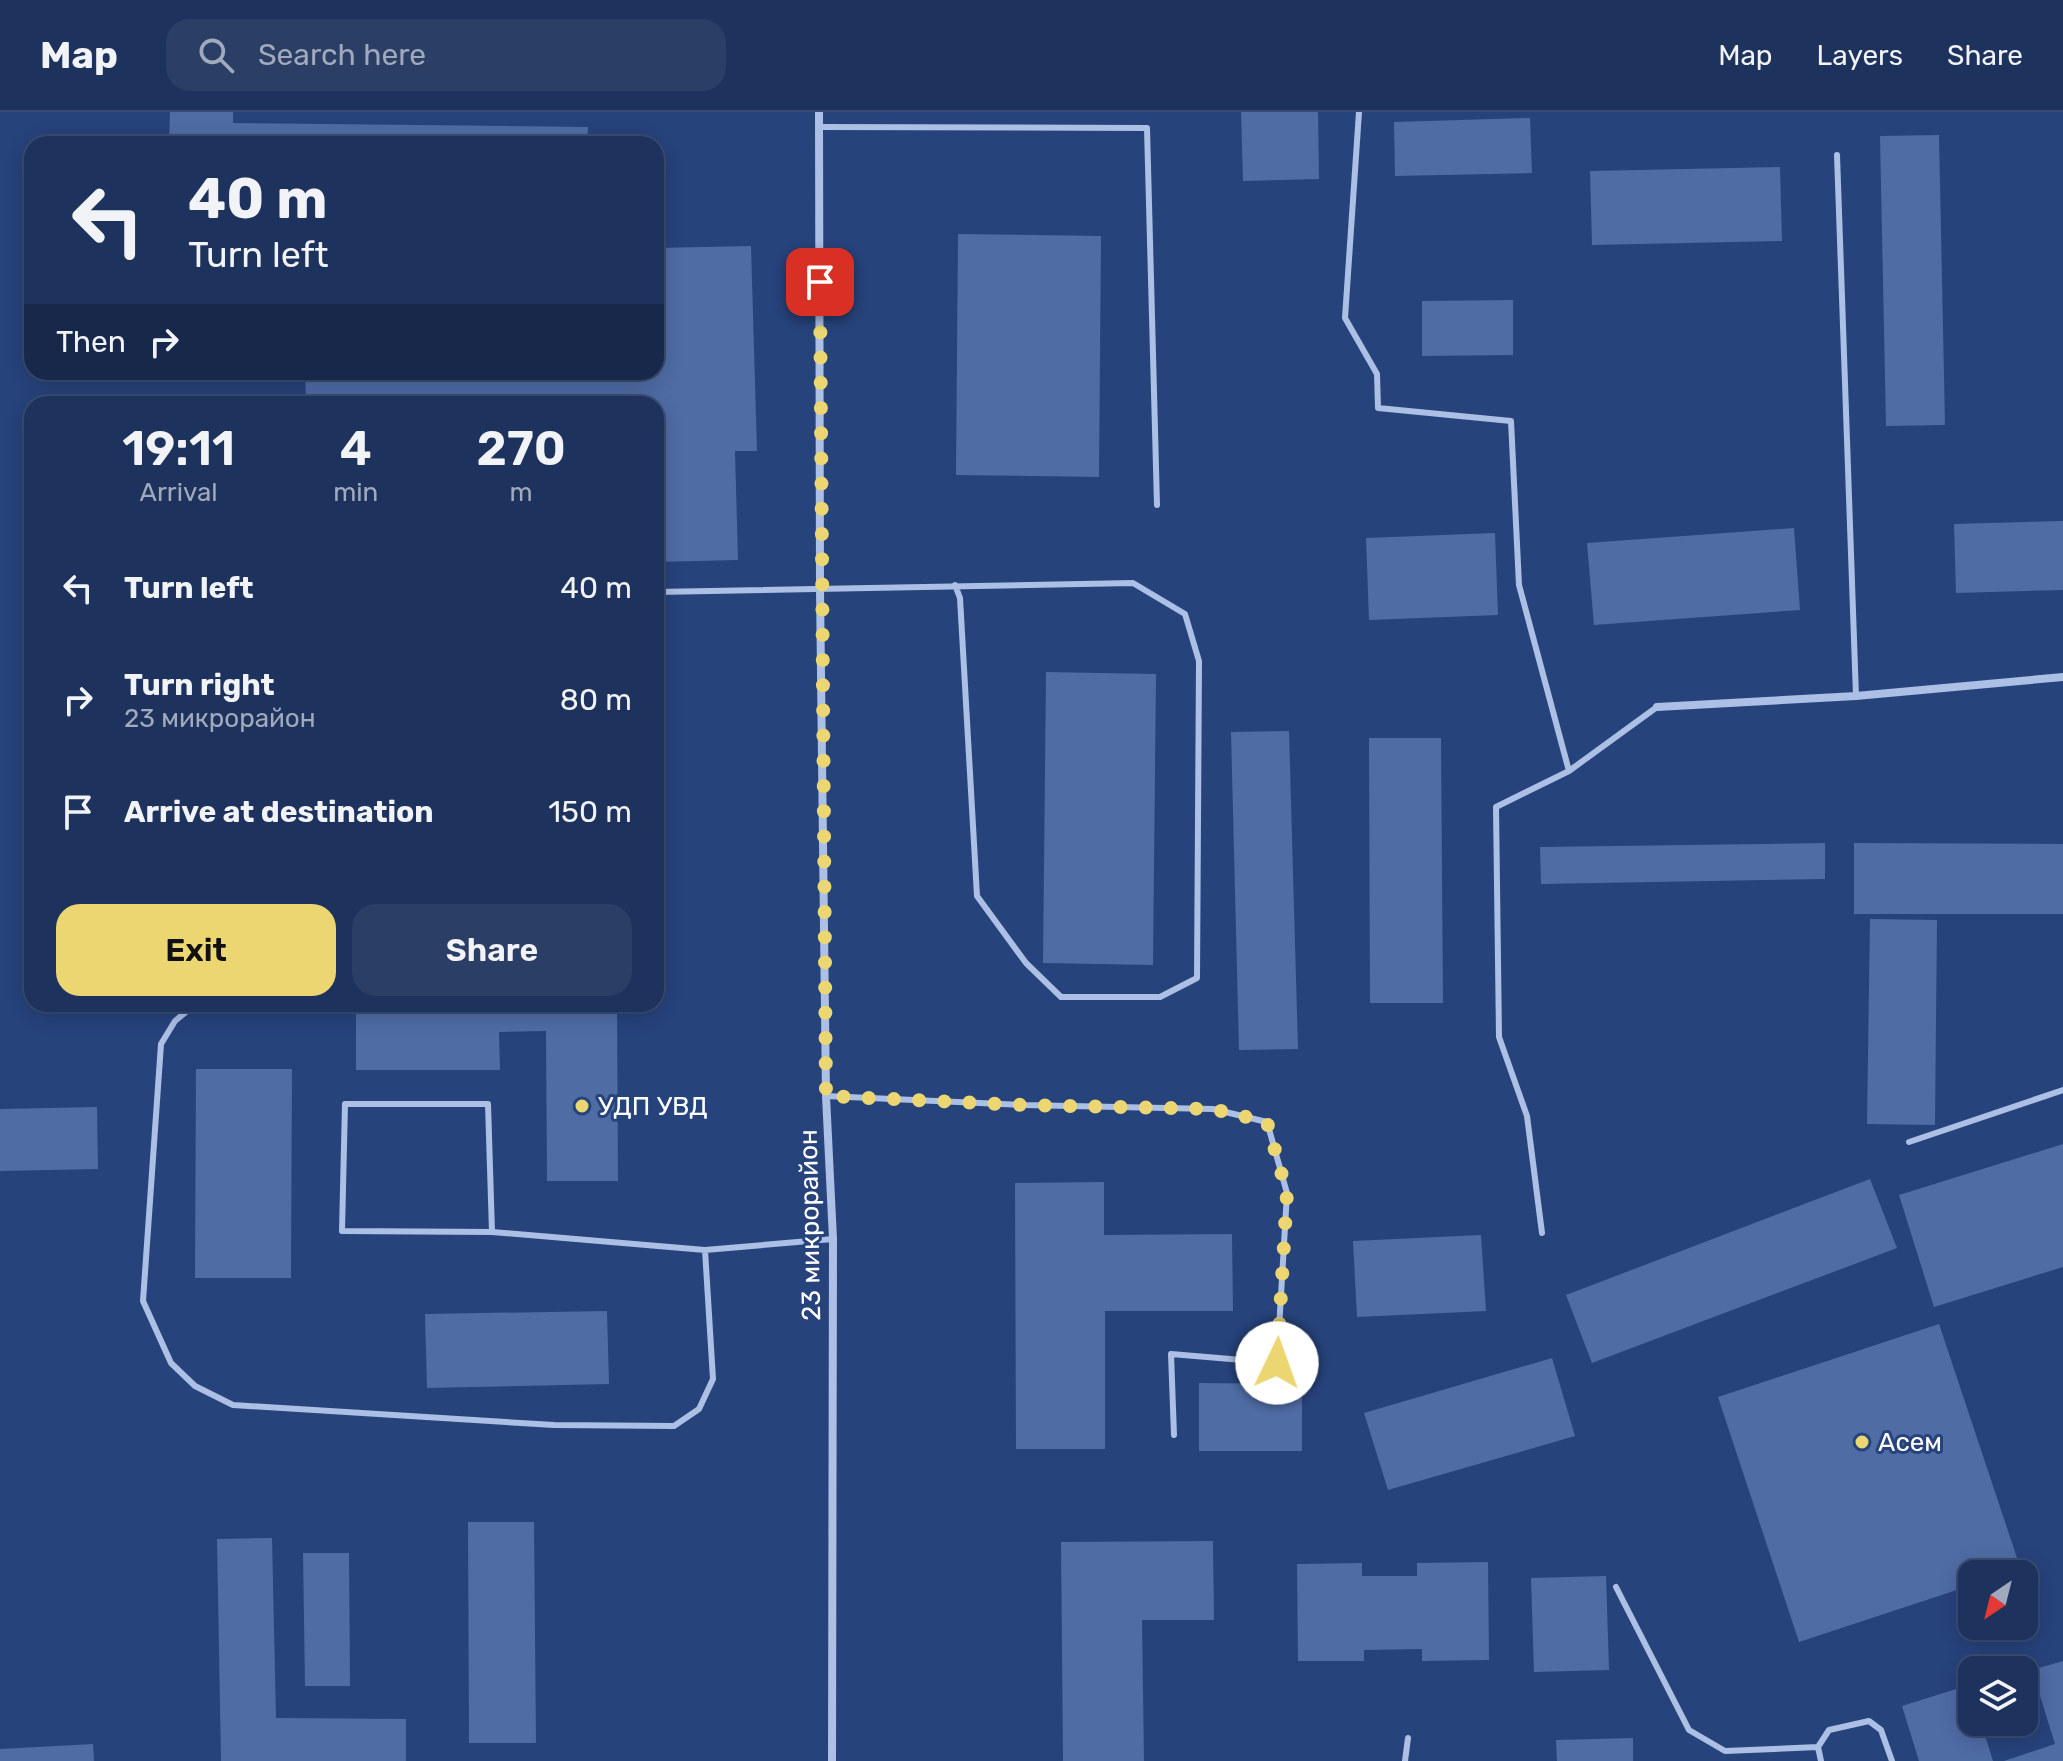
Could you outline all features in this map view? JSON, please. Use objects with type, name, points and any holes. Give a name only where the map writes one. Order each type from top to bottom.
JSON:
[{"type":"street","name":"23 микрорайон","points":[[819,112],[820,590],[826,1096],[833,1239],[832,1761]]},
{"type":"street","points":[[1657,707],[1856,696],[2063,677]]},
{"type":"lane","points":[[1359,112],[1345,318],[1377,374],[1378,408],[1511,421],[1519,585],[1569,771]]},
{"type":"lane","points":[[819,127],[1147,128],[1157,505]]},
{"type":"lane","points":[[1837,155],[1856,696]]},
{"type":"lane","points":[[664,592],[955,585],[1133,583],[1185,614],[1199,661],[1197,978],[1160,997],[1061,997],[1026,963],[977,896],[960,598],[955,585]]},
{"type":"lane","points":[[1542,1233],[1527,1116],[1499,1037],[1496,807],[1569,771],[1657,707]]},
{"type":"lane","points":[[186,1012],[175,1021],[161,1044],[143,1301],[171,1363],[195,1386],[233,1405],[554,1425],[674,1426],[699,1409],[713,1379],[705,1250]]},
{"type":"lane","points":[[1909,1142],[2063,1090]]},
{"type":"lane","points":[[826,1096],[1213,1109],[1267,1122],[1287,1193],[1277,1363],[1171,1354],[1174,1435]]},
{"type":"lane","points":[[492,1232],[488,1104],[345,1104],[342,1231],[492,1232],[705,1250],[833,1239]]},
{"type":"lane","points":[[1616,1587],[1689,1730],[1725,1751],[1818,1747]]},
{"type":"lane","points":[[1821,1761],[1818,1747],[1829,1730],[1869,1721],[1881,1730],[1892,1761]]},
{"type":"lane","points":[[1405,1761],[1408,1738]]},
{"type":"building","points":[[170,112],[233,112],[233,123],[588,127],[587,136],[169,136]]},
{"type":"building","points":[[1241,112],[1318,112],[1319,179],[1243,181]]},
{"type":"building","points":[[1530,118],[1532,173],[1395,176],[1394,122]]},
{"type":"building","points":[[1939,135],[1945,425],[1886,426],[1880,136]]},
{"type":"building","points":[[1780,167],[1782,241],[1592,245],[1590,171]]},
{"type":"building","points":[[958,234],[1101,236],[1099,477],[956,475]]},
{"type":"building","points":[[751,246],[757,451],[735,451],[738,560],[664,562],[664,396],[306,396],[305,380],[664,380],[664,248]]},
{"type":"building","points":[[1513,300],[1513,355],[1422,356],[1422,301]]},
{"type":"building","points":[[2063,521],[2063,590],[1956,593],[1954,524]]},
{"type":"building","points":[[1794,528],[1800,610],[1594,625],[1587,543]]},
{"type":"building","points":[[1495,533],[1498,615],[1369,620],[1366,538]]},
{"type":"building","points":[[1046,672],[1156,674],[1153,965],[1043,963]]},
{"type":"building","points":[[1289,731],[1298,1049],[1239,1050],[1231,732]]},
{"type":"building","points":[[1369,738],[1441,738],[1443,1003],[1370,1003]]},
{"type":"building","points":[[1825,843],[1825,879],[1541,884],[1540,847]]},
{"type":"building","points":[[1854,843],[2063,844],[2063,914],[1854,914]]},
{"type":"building","points":[[1870,919],[1937,920],[1935,1125],[1867,1124]]},
{"type":"building","points":[[356,1012],[617,1012],[618,1181],[547,1181],[546,1031],[499,1032],[500,1070],[356,1070]]},
{"type":"building","points":[[196,1069],[292,1069],[291,1278],[195,1278]]},
{"type":"building","points":[[97,1107],[98,1169],[0,1171],[0,1109]]},
{"type":"building","points":[[2063,1144],[2063,1267],[1934,1307],[1899,1195]]},
{"type":"building","points":[[1870,1179],[1897,1248],[1592,1363],[1566,1295]]},
{"type":"building","points":[[1104,1182],[1104,1235],[1232,1234],[1233,1311],[1105,1311],[1105,1449],[1016,1449],[1015,1183]]},
{"type":"building","points":[[1481,1235],[1486,1311],[1357,1317],[1353,1241]]},
{"type":"building","points":[[607,1311],[609,1384],[427,1388],[425,1314]]},
{"type":"building","points":[[1939,1324],[2018,1560],[1958,1560],[1958,1590],[1799,1642],[1718,1397]]},
{"type":"building","points":[[1552,1358],[1575,1436],[1388,1490],[1364,1413]]},
{"type":"building","points":[[1199,1383],[1302,1384],[1302,1451],[1199,1451]]},
{"type":"building","points":[[468,1522],[534,1522],[536,1743],[469,1743]]},
{"type":"building","points":[[272,1538],[276,1718],[406,1719],[406,1761],[221,1761],[217,1539]]},
{"type":"building","points":[[1213,1541],[1214,1620],[1142,1620],[1144,1761],[1063,1761],[1061,1542]]},
{"type":"building","points":[[303,1553],[349,1553],[350,1686],[305,1686]]},
{"type":"building","points":[[1488,1562],[1489,1660],[1422,1661],[1422,1649],[1364,1650],[1364,1661],[1298,1661],[1297,1564],[1362,1563],[1362,1576],[1417,1576],[1417,1563]]},
{"type":"building","points":[[1606,1576],[1609,1670],[1534,1672],[1531,1578]]},
{"type":"building","points":[[2063,1661],[2063,1761],[2004,1761],[2055,1744],[2038,1689],[2038,1668]]},
{"type":"building","points":[[1958,1688],[1958,1736],[1985,1736],[1993,1761],[1919,1761],[1902,1706]]},
{"type":"building","points":[[1633,1738],[1633,1761],[1557,1761],[1556,1740]]},
{"type":"building","points":[[93,1744],[94,1761],[0,1761],[0,1749]]},
{"type":"place","name":"УДП УВД","points":[[582,1106]]},
{"type":"place","name":"Асем","points":[[1862,1442]]},
{"type":"route","points":[[820,282],[826,1096],[1213,1109],[1267,1122],[1287,1193],[1277,1363]]}]
